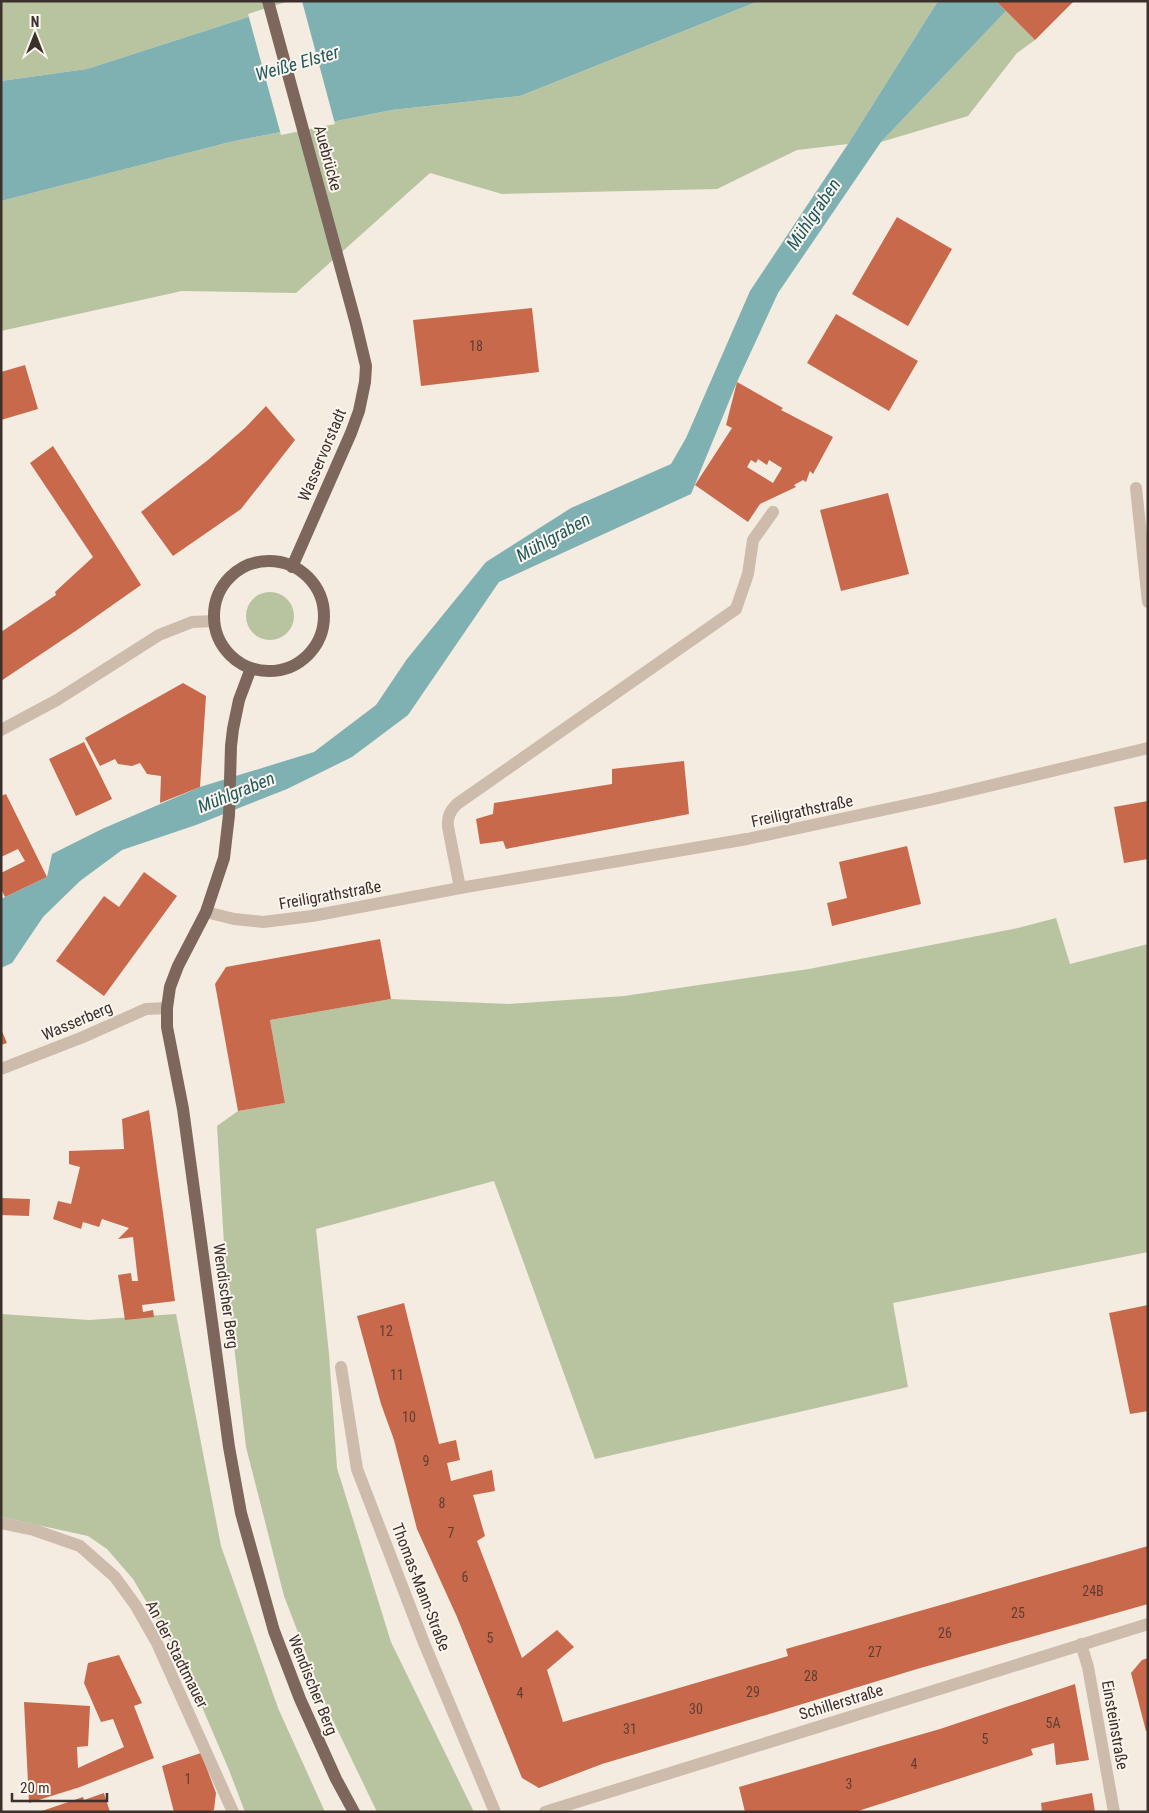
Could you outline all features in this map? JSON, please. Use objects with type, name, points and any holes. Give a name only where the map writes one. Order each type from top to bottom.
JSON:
[{"type":"main road","name":"Auebrücke","points":[[268,1],[356,324]]},
{"type":"main road","name":"Wasservorstadt","points":[[292,567],[359,411],[366,366],[356,324]]},
{"type":"main road","points":[[261,562],[277,562],[292,567],[307,577],[318,592],[324,610],[323,628],[316,645],[304,659],[287,668],[269,671],[251,668],[238,662],[220,642],[214,621],[216,601],[223,586],[233,575],[246,567],[261,562]]},
{"type":"main road","name":"Wendischer Berg","points":[[251,668],[236,713],[231,746],[229,815],[224,858],[206,912],[178,966],[170,987],[167,1027],[183,1109],[229,1447],[241,1513],[274,1632],[304,1708],[336,1779],[354,1812]]},
{"type":"street","points":[[1136,488],[1148,602]]},
{"type":"street","points":[[460,888],[447,820],[451,811],[457,804],[736,609],[748,574],[753,540],[774,512]]},
{"type":"street","points":[[1,730],[57,700],[159,635],[192,622],[214,621]]},
{"type":"street","name":"Freiligrathstraße","points":[[206,912],[234,919],[263,922],[281,921],[460,888],[747,840],[924,801],[1148,748]]},
{"type":"street","name":"Wasserberg","points":[[1,1069],[146,1009],[167,1008]]},
{"type":"street","name":"Thomas-Mann-Straße","points":[[341,1367],[357,1469],[424,1643],[495,1812]]},
{"type":"street","name":"An der Stadtmauer","points":[[1,1523],[34,1530],[80,1546],[115,1577],[136,1606],[157,1643],[233,1812]]},
{"type":"street","name":"Schillerstraße","points":[[545,1812],[1148,1624]]},
{"type":"street","name":"Einsteinstraße","points":[[1081,1644],[1088,1667],[1114,1812]]},
{"type":"green space","points":[[1,1],[298,1],[87,69],[1,81]]},
{"type":"green space","points":[[759,1],[938,1],[848,144],[797,150],[717,189],[502,194],[430,173],[296,293],[182,291],[1,331],[1,201],[230,142],[392,110],[520,96]]},
{"type":"green space","points":[[1006,11],[1035,40],[1017,53],[968,116],[881,142]]},
{"type":"green space","points":[[270,592],[279,594],[287,599],[292,607],[294,616],[292,625],[287,633],[279,638],[270,640],[261,638],[253,633],[248,625],[246,616],[248,607],[253,599],[261,594]]},
{"type":"green space","points":[[1056,918],[1070,964],[1148,944],[1148,1252],[893,1303],[908,1387],[595,1459],[494,1181],[316,1229],[329,1354],[337,1468],[391,1642],[474,1812],[377,1812],[327,1708],[284,1596],[246,1447],[226,1278],[217,1126],[238,1111],[285,1103],[270,1020],[391,999],[509,1004],[624,996],[809,969],[1018,928]]},
{"type":"green space","points":[[1,1314],[89,1320],[176,1314],[221,1546],[278,1708],[325,1812],[245,1812],[184,1665],[133,1579],[107,1549],[88,1536],[1,1517]]},
{"type":"water","name":"Weiße Elster","points":[[298,1],[759,1],[520,96],[392,110],[230,142],[1,201],[1,81],[87,69]]},
{"type":"water","name":"Mühlgraben","points":[[938,1],[996,1],[1006,11],[881,142],[778,293],[737,382],[691,494],[499,582],[408,715],[352,757],[287,789],[196,825],[122,850],[80,881],[43,917],[12,963],[1,968],[1,899],[47,877],[52,854],[102,829],[200,787],[314,752],[376,705],[407,659],[486,562],[571,508],[671,464],[686,438],[750,291],[848,144]]},
{"type":"pier","points":[[289,1],[302,1],[335,124],[281,135],[248,14]]},
{"type":"building","points":[[996,1],[1074,1],[1035,40]]},
{"type":"building","points":[[897,217],[952,249],[908,326],[852,294]]},
{"type":"building","points":[[532,308],[539,372],[421,386],[413,320]]},
{"type":"building","points":[[836,314],[918,361],[889,411],[807,363]]},
{"type":"building","points":[[25,365],[38,409],[1,420],[1,372]]},
{"type":"building","points":[[737,382],[783,408],[781,410],[833,437],[813,474],[810,471],[806,482],[803,480],[794,485],[796,487],[760,504],[748,522],[695,485],[732,428],[726,425]],"holes":[[[758,459],[767,465],[769,460],[782,468],[773,483],[747,467],[751,460],[756,463]]]},
{"type":"building","points":[[266,406],[295,440],[241,509],[173,556],[141,512],[208,460],[245,428]]},
{"type":"building","points":[[53,446],[141,585],[1,681],[1,632],[56,595],[55,592],[93,557],[30,463]]},
{"type":"building","points":[[888,493],[909,574],[841,591],[820,510]]},
{"type":"building","points":[[183,683],[206,696],[200,787],[160,803],[161,776],[147,774],[140,763],[132,766],[118,764],[115,759],[100,766],[85,738]]},
{"type":"building","points":[[84,742],[112,799],[76,816],[49,759]]},
{"type":"building","points":[[684,761],[689,814],[506,849],[503,841],[480,844],[476,819],[493,814],[494,803],[612,784],[612,769]]},
{"type":"building","points":[[6,794],[47,877],[5,897],[1,889],[1,873],[25,861],[18,849],[1,857],[1,796]]},
{"type":"building","points":[[1148,801],[1148,859],[1124,863],[1114,807]]},
{"type":"building","points":[[907,846],[921,904],[832,926],[827,903],[847,898],[839,862]]},
{"type":"building","points":[[144,872],[177,896],[104,996],[56,961],[104,896],[119,907]]},
{"type":"building","points":[[380,939],[391,999],[270,1020],[285,1103],[238,1111],[215,984],[226,967]]},
{"type":"building","points":[[1,1029],[7,1043],[1,1045]]},
{"type":"building","points":[[149,1110],[175,1301],[142,1305],[143,1312],[153,1310],[154,1317],[125,1320],[118,1275],[131,1273],[132,1281],[138,1281],[133,1237],[118,1239],[129,1228],[102,1219],[99,1227],[83,1222],[81,1229],[53,1219],[58,1201],[71,1204],[80,1167],[69,1164],[69,1151],[124,1149],[122,1119]]},
{"type":"building","points":[[2,1198],[30,1199],[29,1216],[2,1215]]},
{"type":"building","points":[[404,1303],[439,1444],[456,1440],[460,1460],[447,1463],[451,1481],[492,1470],[495,1491],[473,1495],[485,1536],[477,1541],[522,1658],[557,1630],[574,1647],[547,1670],[563,1722],[788,1656],[786,1649],[1148,1546],[1148,1604],[917,1669],[602,1764],[539,1788],[522,1778],[457,1617],[417,1529],[394,1440],[381,1404],[357,1316]]},
{"type":"building","points":[[1148,1305],[1148,1411],[1130,1414],[1109,1313]]},
{"type":"building","points":[[119,1655],[142,1703],[134,1706],[154,1758],[80,1787],[29,1803],[24,1702],[90,1706],[88,1746],[77,1747],[78,1768],[124,1747],[113,1719],[101,1722],[84,1683],[88,1663]]},
{"type":"building","points":[[1148,1658],[1148,1731],[1146,1731],[1131,1673],[1142,1660]]},
{"type":"building","points":[[1075,1684],[1089,1760],[1056,1765],[1054,1743],[1031,1749],[1033,1755],[855,1812],[745,1812],[739,1787],[940,1729]]},
{"type":"building","points":[[201,1753],[216,1793],[214,1810],[207,1812],[174,1812],[162,1766]]},
{"type":"building","points":[[104,1793],[110,1812],[39,1812],[83,1797],[84,1800]]},
{"type":"building","points":[[1092,1793],[1095,1812],[1042,1812],[1041,1803]]}]
